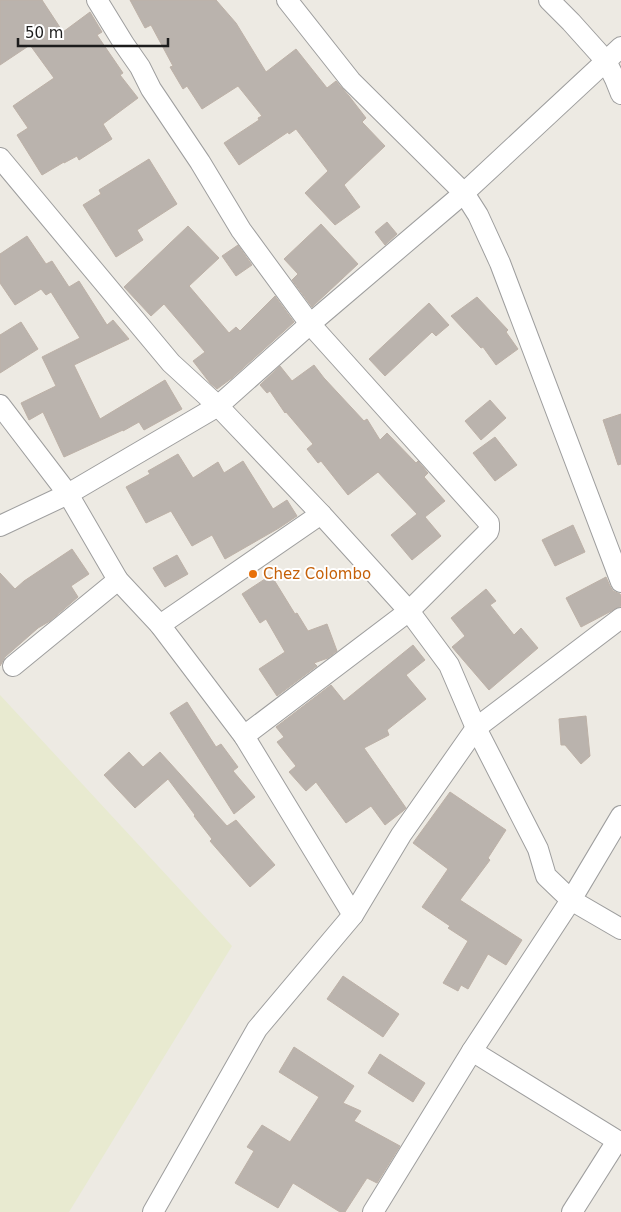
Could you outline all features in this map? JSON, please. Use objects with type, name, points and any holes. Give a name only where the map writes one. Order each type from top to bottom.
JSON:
[{"type":"street","points":[[98,0],[140,67],[151,89],[200,162],[241,230],[310,324],[489,523],[488,532],[409,611],[244,736]]},
{"type":"street","points":[[549,0],[606,61],[621,94]]},
{"type":"street","points":[[290,1],[351,81],[464,193],[478,215],[500,263],[621,582]]},
{"type":"street","points":[[0,526],[68,494],[218,406],[310,324],[464,193],[621,47]]},
{"type":"street","points":[[0,158],[171,363],[218,406],[321,514],[409,611],[449,666],[476,728],[538,848],[546,876],[572,900],[621,929]]},
{"type":"street","points":[[0,405],[68,494],[118,580],[160,625],[244,736],[352,915]]},
{"type":"street","points":[[160,625],[321,514]]},
{"type":"street","points":[[13,666],[118,580]]},
{"type":"street","points":[[153,1212],[257,1029],[352,915],[401,835],[476,728],[621,618]]},
{"type":"street","points":[[373,1212],[472,1051],[572,900],[621,816]]},
{"type":"street","points":[[472,1051],[619,1142],[572,1212]]},
{"type":"green space","points":[[0,695],[232,946],[69,1212],[0,1212]]},
{"type":"building","points":[[0,0],[42,0],[63,32],[90,12],[102,32],[97,35],[123,73],[120,75],[138,98],[103,124],[112,139],[79,160],[77,156],[42,175],[17,135],[28,128],[13,106],[54,78],[30,45],[0,65]]},
{"type":"building","points":[[130,0],[216,0],[236,23],[266,72],[296,49],[327,88],[336,81],[366,118],[362,122],[385,146],[344,185],[360,207],[335,225],[305,193],[328,171],[296,129],[289,134],[288,132],[239,165],[224,143],[259,120],[258,118],[262,116],[238,86],[202,109],[187,86],[183,89],[170,67],[173,66],[151,25],[145,28]]},
{"type":"building","points":[[149,159],[177,204],[137,230],[143,240],[116,257],[83,205],[101,194],[99,190]]},
{"type":"building","points":[[387,222],[397,234],[385,245],[375,232]]},
{"type":"building","points":[[321,224],[358,264],[312,307],[292,280],[298,274],[284,259]]},
{"type":"building","points":[[188,226],[219,258],[189,286],[229,333],[236,327],[240,331],[275,296],[294,322],[232,378],[217,389],[193,361],[205,352],[164,304],[151,316],[124,287]]},
{"type":"building","points":[[27,236],[46,264],[52,261],[69,287],[79,281],[107,325],[113,320],[129,339],[74,365],[100,419],[165,380],[182,409],[144,430],[139,422],[64,457],[43,412],[29,420],[21,403],[56,386],[42,357],[80,338],[51,292],[46,295],[41,289],[15,305],[0,283],[0,254]]},
{"type":"building","points":[[238,245],[252,265],[236,276],[222,256]]},
{"type":"building","points":[[477,297],[508,330],[506,332],[518,349],[496,365],[483,347],[481,348],[451,316]]},
{"type":"building","points":[[429,303],[449,325],[436,336],[432,332],[385,376],[369,359]]},
{"type":"building","points":[[21,322],[38,349],[0,373],[0,335]]},
{"type":"building","points":[[314,365],[364,421],[367,419],[380,440],[387,433],[416,463],[418,461],[428,473],[424,477],[445,501],[425,517],[441,536],[412,560],[391,535],[417,514],[378,472],[348,495],[321,461],[318,463],[307,449],[313,444],[285,413],[270,391],[267,393],[260,385],[280,366],[292,381]]},
{"type":"building","points":[[490,400],[506,418],[481,440],[465,421]]},
{"type":"building","points":[[621,414],[621,464],[618,465],[603,420]]},
{"type":"building","points":[[495,437],[517,465],[495,481],[473,453]]},
{"type":"building","points":[[178,454],[193,478],[218,462],[224,473],[243,461],[273,509],[287,500],[297,516],[225,559],[212,535],[192,546],[171,511],[146,523],[126,487],[150,474],[148,471]]},
{"type":"building","points":[[573,525],[585,552],[555,566],[542,540]]},
{"type":"building","points":[[72,549],[89,574],[71,586],[78,597],[5,657],[0,666],[0,573],[15,589]]},
{"type":"building","points":[[177,555],[188,574],[165,587],[153,568]]},
{"type":"building","points":[[271,575],[308,631],[327,624],[337,651],[328,658],[314,663],[317,666],[277,696],[259,669],[285,652],[266,619],[260,623],[242,594]]},
{"type":"building","points":[[606,577],[613,591],[620,594],[621,606],[581,627],[566,598]]},
{"type":"building","points":[[486,589],[496,601],[490,605],[514,635],[521,628],[538,648],[489,690],[452,647],[465,636],[451,618]]},
{"type":"building","points":[[413,645],[425,660],[406,675],[426,699],[387,730],[389,735],[364,748],[406,808],[385,825],[371,806],[346,823],[316,782],[306,791],[289,772],[296,766],[277,742],[284,737],[276,727],[331,685],[344,701]]},
{"type":"building","points":[[187,702],[216,747],[221,744],[238,767],[233,771],[255,797],[234,814],[170,713]]},
{"type":"building","points":[[586,716],[590,756],[581,764],[565,745],[561,745],[559,719]]},
{"type":"building","points":[[129,752],[143,767],[160,752],[227,826],[236,820],[275,865],[250,887],[210,841],[212,839],[168,779],[135,808],[104,775]]},
{"type":"building","points":[[450,792],[506,830],[488,858],[490,860],[460,900],[522,940],[506,965],[488,954],[468,989],[461,985],[458,991],[443,983],[468,941],[422,907],[448,869],[413,843]]},
{"type":"building","points":[[343,976],[399,1014],[383,1037],[327,999]]},
{"type":"building","points":[[294,1047],[354,1086],[343,1103],[361,1111],[354,1121],[400,1146],[377,1183],[367,1178],[345,1212],[340,1212],[293,1183],[278,1208],[235,1183],[254,1151],[247,1147],[262,1125],[290,1142],[319,1097],[279,1072]]},
{"type":"building","points":[[380,1054],[425,1083],[413,1102],[368,1073]]},
{"type":"place","name":"Chez Colombo","points":[[253,574]]}]
